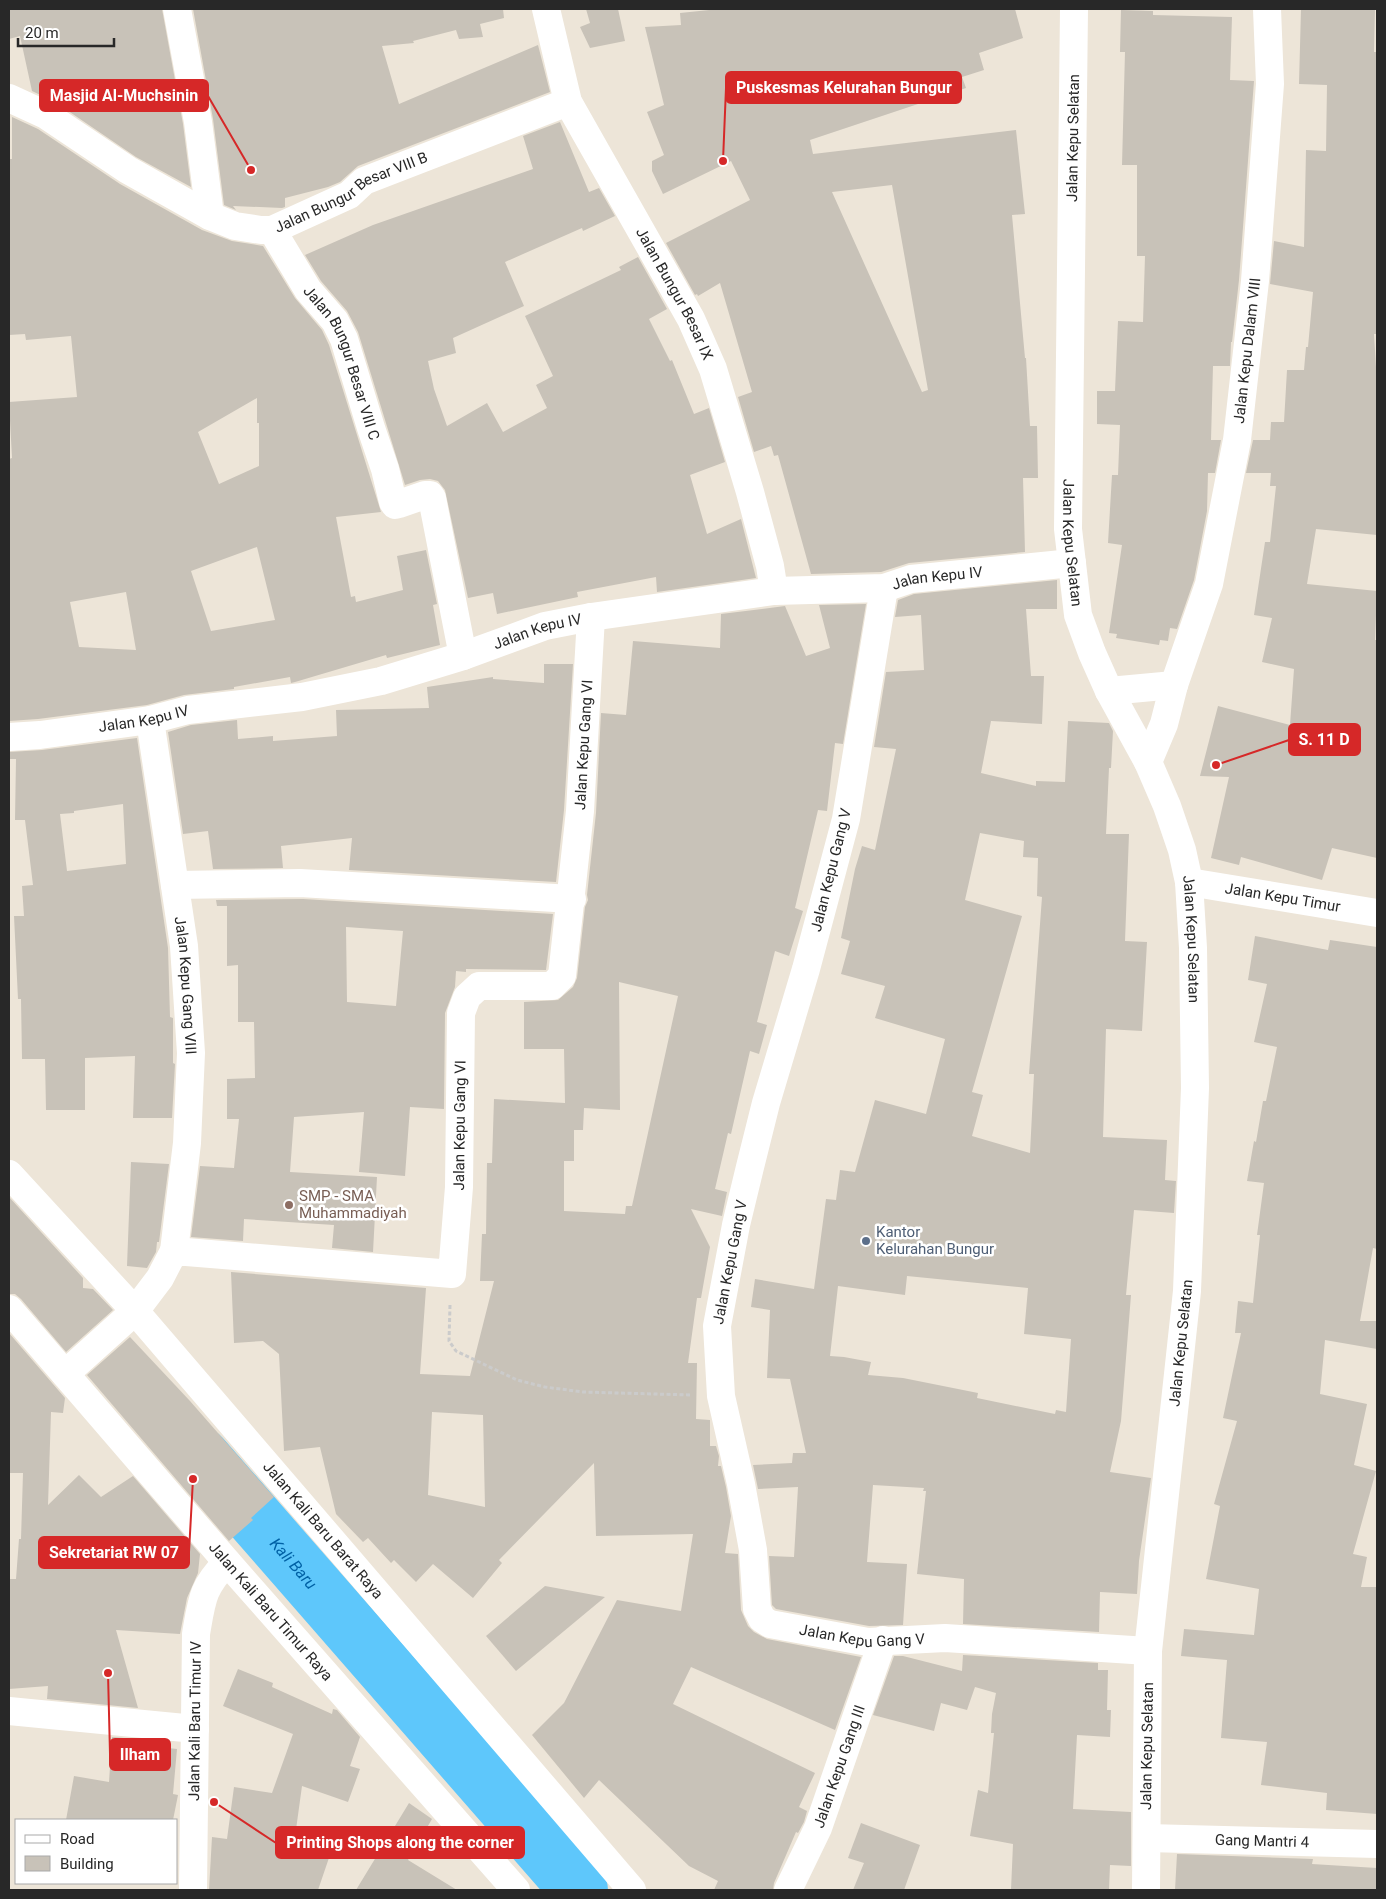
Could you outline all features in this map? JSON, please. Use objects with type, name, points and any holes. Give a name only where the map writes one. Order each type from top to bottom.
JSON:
[{"type":"street","points":[[177,9],[198,122],[210,216]]},
{"type":"street","name":"Jalan Bungur Besar IX","points":[[546,9],[568,102],[691,319],[713,369],[750,492],[770,566],[774,591]]},
{"type":"street","name":"Jalan Kepu Selatan","points":[[1074,9],[1068,529],[1078,615],[1109,691],[1148,762],[1170,815],[1182,850],[1189,882],[1193,948],[1195,1088],[1187,1291],[1148,1652],[1146,1890]]},
{"type":"street","name":"Jalan Kepu Dalam VIII","points":[[1148,762],[1164,724],[1174,685],[1208,584],[1237,440],[1255,281],[1270,84],[1267,9]]},
{"type":"street","name":"Jalan Bungur Besar VIII B","points":[[9,98],[46,115],[128,170],[210,216],[236,226],[261,230],[272,230],[349,195],[364,181],[568,102]]},
{"type":"street","name":"Jalan Bungur Besar VIII C","points":[[272,230],[308,290],[335,321],[344,339],[396,504],[425,495],[430,495],[432,498],[463,656]]},
{"type":"street","name":"Jalan Kepu IV","points":[[9,737],[40,735],[150,720],[188,710],[302,697],[381,681],[463,656],[546,626],[591,617],[774,591],[884,588],[911,579],[1072,563]]},
{"type":"street","name":"Jalan Kepu Gang V","points":[[884,588],[846,819],[806,969],[766,1103],[736,1225],[717,1326],[721,1396],[743,1494],[753,1550],[757,1608],[762,1619],[770,1624],[868,1642],[945,1638],[1148,1652]]},
{"type":"street","name":"Jalan Kepu Gang VI","points":[[452,1274],[459,1187],[461,1013],[467,997],[479,986],[552,986],[562,976],[564,968],[580,811],[591,617]]},
{"type":"street","points":[[1109,691],[1174,685]]},
{"type":"street","name":"Jalan Kepu Gang VIII","points":[[150,720],[184,946],[191,1053],[187,1143],[174,1251]]},
{"type":"street","name":"Jalan Kepu Timur","points":[[1189,882],[1377,913]]},
{"type":"street","points":[[175,885],[308,883],[572,900]]},
{"type":"street","name":"Jalan Kali Baru Barat Raya","points":[[9,1174],[133,1313],[632,1890]]},
{"type":"street","points":[[65,1374],[133,1313],[160,1278],[174,1251],[452,1274]]},
{"type":"street","name":"Jalan Kali Baru Timur Raya","points":[[9,1309],[505,1886]]},
{"type":"street","name":"Jalan Kali Baru Timur IV","points":[[193,1890],[196,1634],[202,1599],[209,1583],[227,1562]]},
{"type":"street","name":"Jalan Kepu Gang III","points":[[788,1890],[818,1828],[882,1640]]},
{"type":"street","points":[[9,1711],[195,1729]]},
{"type":"street","name":"Gang Mantri 4","points":[[1146,1838],[1377,1844]]},
{"type":"path","points":[[452,1274],[449,1341],[456,1351],[517,1380],[544,1387],[583,1392],[721,1396]]},
{"type":"building","points":[[9,9],[162,9],[183,124],[191,187],[136,157],[55,102],[32,91],[20,36],[9,39]]},
{"type":"building","points":[[193,9],[503,9],[504,18],[480,24],[483,37],[459,39],[456,30],[413,41],[414,43],[382,46],[399,104],[538,45],[550,92],[358,166],[340,182],[285,198],[285,207],[233,206],[236,210],[224,205],[213,119]]},
{"type":"building","points":[[586,9],[618,9],[625,41],[590,48],[580,27],[590,23]]},
{"type":"building","points":[[719,9],[1015,9],[1023,38],[979,53],[984,70],[962,77],[966,88],[810,140],[813,154],[1016,130],[1025,214],[1012,215],[1026,358],[1030,426],[1037,426],[1038,478],[1023,478],[1025,552],[909,563],[881,572],[811,574],[778,455],[774,456],[771,446],[754,452],[738,397],[752,392],[720,283],[698,296],[697,294],[695,295],[666,243],[750,200],[731,161],[663,194],[652,171],[652,161],[664,155],[647,112],[664,105],[645,27],[681,25],[680,13]],"holes":[[[892,185],[928,390],[922,392],[832,192]]]},
{"type":"building","points":[[1301,9],[1375,9],[1374,52],[1377,52],[1377,334],[1374,334],[1377,384],[1377,535],[1316,529],[1307,584],[1377,591],[1375,640],[1377,640],[1377,858],[1332,848],[1322,880],[1241,857],[1239,865],[1211,858],[1229,777],[1200,776],[1218,706],[1290,725],[1294,669],[1262,662],[1272,618],[1254,615],[1265,542],[1270,542],[1276,486],[1270,486],[1271,473],[1246,473],[1253,440],[1270,440],[1271,422],[1284,422],[1287,370],[1304,370],[1306,347],[1308,347],[1313,292],[1270,284],[1274,241],[1304,247],[1306,150],[1326,151],[1327,85],[1299,84]]},
{"type":"building","points":[[1121,10],[1153,11],[1153,15],[1232,17],[1230,80],[1254,81],[1239,280],[1231,342],[1230,366],[1213,366],[1211,440],[1221,440],[1215,473],[1208,473],[1207,511],[1194,580],[1177,629],[1170,628],[1168,641],[1160,640],[1159,645],[1116,638],[1117,634],[1109,633],[1122,545],[1108,543],[1112,475],[1118,475],[1120,425],[1097,424],[1097,391],[1115,391],[1118,321],[1143,322],[1145,256],[1137,256],[1137,165],[1122,165],[1125,52],[1120,52]]},
{"type":"building","points":[[12,117],[38,129],[120,184],[202,230],[232,241],[263,246],[295,298],[322,330],[329,345],[381,512],[336,517],[351,597],[355,596],[356,602],[403,590],[397,556],[426,550],[437,604],[433,605],[440,645],[387,658],[386,655],[291,683],[290,677],[234,687],[234,689],[184,695],[147,705],[9,721],[9,459],[12,458],[9,402],[77,397],[71,336],[26,340],[25,334],[9,335],[9,159],[12,159]],"holes":[[[257,398],[259,466],[219,484],[198,432]],[[257,547],[275,620],[211,631],[191,571]],[[126,592],[136,650],[79,647],[70,602]]]},
{"type":"building","points":[[560,122],[589,192],[599,188],[615,216],[583,231],[582,228],[505,262],[524,306],[453,338],[456,353],[428,361],[434,389],[447,426],[487,403],[503,432],[547,408],[536,385],[553,376],[525,316],[621,270],[619,267],[638,257],[667,309],[649,319],[670,361],[672,360],[694,414],[709,408],[725,462],[690,475],[707,534],[741,519],[756,578],[657,592],[656,577],[577,592],[578,597],[497,614],[493,593],[468,598],[445,490],[438,481],[430,479],[405,485],[358,332],[347,311],[321,281],[305,255],[373,225],[533,169],[523,136]]},
{"type":"building","points":[[1057,580],[1057,609],[1026,609],[1031,676],[1044,676],[1042,724],[991,721],[981,773],[1036,786],[1036,781],[1065,782],[1068,721],[1109,723],[1113,731],[1106,834],[1129,834],[1125,941],[1147,942],[1142,1031],[1106,1029],[1103,1137],[1167,1140],[1165,1180],[1176,1181],[1174,1213],[1134,1210],[1126,1295],[1131,1295],[1121,1421],[1110,1472],[1151,1478],[1139,1561],[1137,1594],[1100,1592],[1099,1632],[963,1624],[964,1579],[917,1574],[926,1491],[923,1491],[924,1488],[873,1485],[867,1562],[907,1564],[903,1625],[869,1626],[776,1609],[772,1605],[769,1556],[794,1557],[798,1487],[758,1489],[753,1465],[792,1463],[793,1453],[806,1453],[790,1379],[767,1378],[770,1310],[751,1307],[755,1279],[814,1289],[826,1199],[836,1200],[840,1170],[855,1172],[875,1100],[926,1114],[945,1039],[875,1018],[885,986],[841,974],[850,941],[841,938],[855,869],[862,846],[875,850],[896,749],[874,747],[886,672],[924,670],[921,615],[895,617],[898,600],[914,594]],"holes":[[[980,833],[1024,841],[1023,857],[1038,858],[1037,896],[1042,897],[1029,1074],[1034,1074],[1030,1153],[972,1136],[983,1095],[972,1092],[1022,916],[965,900]],[[907,1276],[1028,1288],[1024,1334],[1071,1339],[1066,1412],[1056,1410],[1055,1414],[977,1398],[978,1393],[903,1378],[868,1375],[871,1362],[830,1356],[838,1286],[905,1295]]]},
{"type":"building","points":[[866,604],[843,744],[835,743],[827,811],[818,810],[795,908],[803,911],[789,956],[775,951],[757,1022],[767,1025],[759,1054],[750,1051],[731,1134],[728,1133],[715,1189],[727,1192],[722,1216],[691,1209],[710,1247],[701,1298],[697,1298],[688,1363],[697,1363],[696,1419],[710,1420],[710,1446],[716,1446],[719,1456],[718,1466],[721,1466],[731,1516],[725,1553],[738,1554],[741,1610],[748,1626],[754,1632],[767,1639],[861,1657],[835,1730],[691,1667],[673,1704],[815,1773],[799,1807],[807,1811],[804,1822],[798,1833],[796,1832],[774,1883],[773,1890],[714,1890],[718,1881],[689,1866],[599,1780],[584,1798],[532,1735],[564,1703],[617,1600],[681,1611],[693,1534],[596,1536],[594,1463],[499,1560],[502,1563],[473,1598],[433,1564],[416,1582],[394,1560],[391,1563],[368,1538],[363,1542],[336,1514],[320,1447],[284,1451],[279,1354],[263,1341],[234,1343],[231,1272],[426,1288],[420,1374],[470,1376],[494,1281],[480,1281],[482,1234],[486,1234],[487,1163],[492,1163],[494,1099],[565,1103],[564,1049],[524,1049],[524,1002],[558,1000],[573,987],[577,978],[585,907],[588,900],[596,813],[601,713],[626,715],[633,641],[720,648],[721,614],[785,606],[806,656],[830,648],[819,605]],"holes":[[[619,982],[678,996],[632,1206],[626,1206],[625,1214],[564,1211],[564,1161],[574,1161],[574,1130],[583,1130],[584,1108],[620,1110]],[[432,1412],[483,1415],[485,1507],[428,1495]]]},
{"type":"building","points":[[544,664],[573,664],[564,810],[556,882],[349,870],[352,838],[281,846],[283,868],[213,869],[208,831],[183,834],[168,732],[191,725],[237,720],[238,739],[273,736],[273,741],[337,736],[336,710],[429,708],[427,687],[493,677],[493,679],[544,683]]},
{"type":"building","points":[[137,738],[168,948],[170,1017],[173,1018],[173,1063],[175,1064],[172,1118],[133,1118],[135,1056],[85,1058],[85,1110],[46,1110],[45,1059],[22,1059],[21,999],[18,999],[14,916],[24,916],[22,886],[33,885],[25,820],[15,820],[16,759],[9,759],[9,752],[42,750]],"holes":[[[123,804],[126,864],[67,871],[60,814]]]},
{"type":"building","points":[[303,899],[553,914],[546,970],[466,969],[466,972],[456,971],[455,987],[445,1013],[444,1109],[410,1107],[405,1176],[359,1172],[364,1112],[294,1117],[290,1172],[377,1177],[373,1252],[332,1248],[334,1225],[244,1219],[243,1241],[191,1237],[200,1166],[234,1168],[239,1119],[227,1119],[227,1079],[255,1078],[254,1022],[238,1022],[238,965],[227,966],[227,906],[217,906],[216,900]],"holes":[[[346,927],[403,931],[396,1006],[347,1002]]]},
{"type":"building","points":[[1255,936],[1328,950],[1330,940],[1377,947],[1377,1249],[1373,1248],[1360,1321],[1377,1321],[1377,1349],[1325,1340],[1320,1394],[1367,1404],[1354,1465],[1376,1471],[1353,1554],[1367,1557],[1361,1587],[1377,1587],[1377,1814],[1326,1810],[1327,1793],[1261,1785],[1267,1742],[1221,1738],[1227,1660],[1181,1656],[1184,1629],[1254,1635],[1259,1589],[1206,1579],[1220,1506],[1214,1504],[1237,1421],[1223,1418],[1241,1333],[1235,1333],[1238,1301],[1253,1303],[1260,1235],[1257,1235],[1264,1183],[1247,1181],[1254,1141],[1256,1142],[1263,1101],[1266,1101],[1277,1047],[1254,1042],[1267,984],[1248,980]]},
{"type":"building","points":[[131,1162],[169,1164],[159,1242],[157,1242],[156,1252],[147,1268],[127,1266]]},
{"type":"building","points":[[9,1197],[83,1278],[83,1288],[93,1289],[113,1310],[66,1352],[21,1299],[15,1294],[9,1294]]},
{"type":"building","points":[[9,1333],[65,1398],[63,1413],[51,1412],[48,1505],[79,1475],[101,1497],[133,1476],[200,1554],[198,1573],[187,1598],[180,1634],[116,1630],[138,1708],[47,1699],[48,1686],[9,1689],[9,1579],[16,1579],[19,1539],[21,1539],[23,1473],[9,1473]]},
{"type":"building","points":[[130,1337],[190,1401],[274,1497],[251,1518],[253,1520],[229,1541],[87,1375]]},
{"type":"building","points":[[545,1586],[605,1597],[516,1671],[486,1636]]},
{"type":"building","points":[[963,1655],[1098,1663],[1098,1670],[1108,1670],[1107,1710],[1111,1710],[1110,1737],[1077,1735],[1073,1809],[1131,1812],[1131,1866],[1110,1865],[1109,1890],[1011,1890],[1013,1844],[970,1836],[978,1790],[988,1793],[994,1733],[991,1733],[992,1714],[996,1693],[975,1687],[967,1710],[941,1703],[934,1731],[873,1715],[894,1656],[903,1656],[962,1671]]},
{"type":"building","points":[[238,1669],[273,1683],[272,1687],[332,1714],[333,1709],[337,1710],[360,1737],[350,1766],[360,1769],[348,1802],[302,1786],[294,1844],[331,1852],[318,1890],[209,1890],[212,1837],[227,1839],[234,1787],[272,1793],[293,1734],[223,1706]]},
{"type":"building","points":[[112,1737],[148,1740],[150,1746],[177,1749],[173,1794],[178,1795],[173,1819],[66,1819],[74,1776],[109,1782]]},
{"type":"building","points":[[409,1803],[432,1819],[408,1860],[457,1890],[356,1890]]},
{"type":"building","points":[[861,1823],[920,1845],[904,1890],[853,1890],[864,1863],[848,1858]]},
{"type":"building","points":[[1177,1854],[1313,1859],[1312,1864],[1377,1868],[1377,1890],[1175,1890]]},
{"type":"waterway","name":"Kali Baru","points":[[201,1457],[579,1890]]},
{"type":"place","name":"Puskesmas Kelurahan Bungur","points":[[723,161]]},
{"type":"place","name":"Masjid Al-Muchsinin","points":[[251,170]]},
{"type":"place","name":"S. 11 D","points":[[1216,765]]},
{"type":"place","name":"SMP - SMA Muhammadiyah","points":[[289,1205]]},
{"type":"place","name":"Kantor Kelurahan Bungur","points":[[866,1241]]},
{"type":"place","name":"Sekretariat RW 07","points":[[193,1479]]},
{"type":"place","name":"Ilham","points":[[108,1673]]},
{"type":"place","name":"Printing Shops along the corner","points":[[214,1802]]}]
